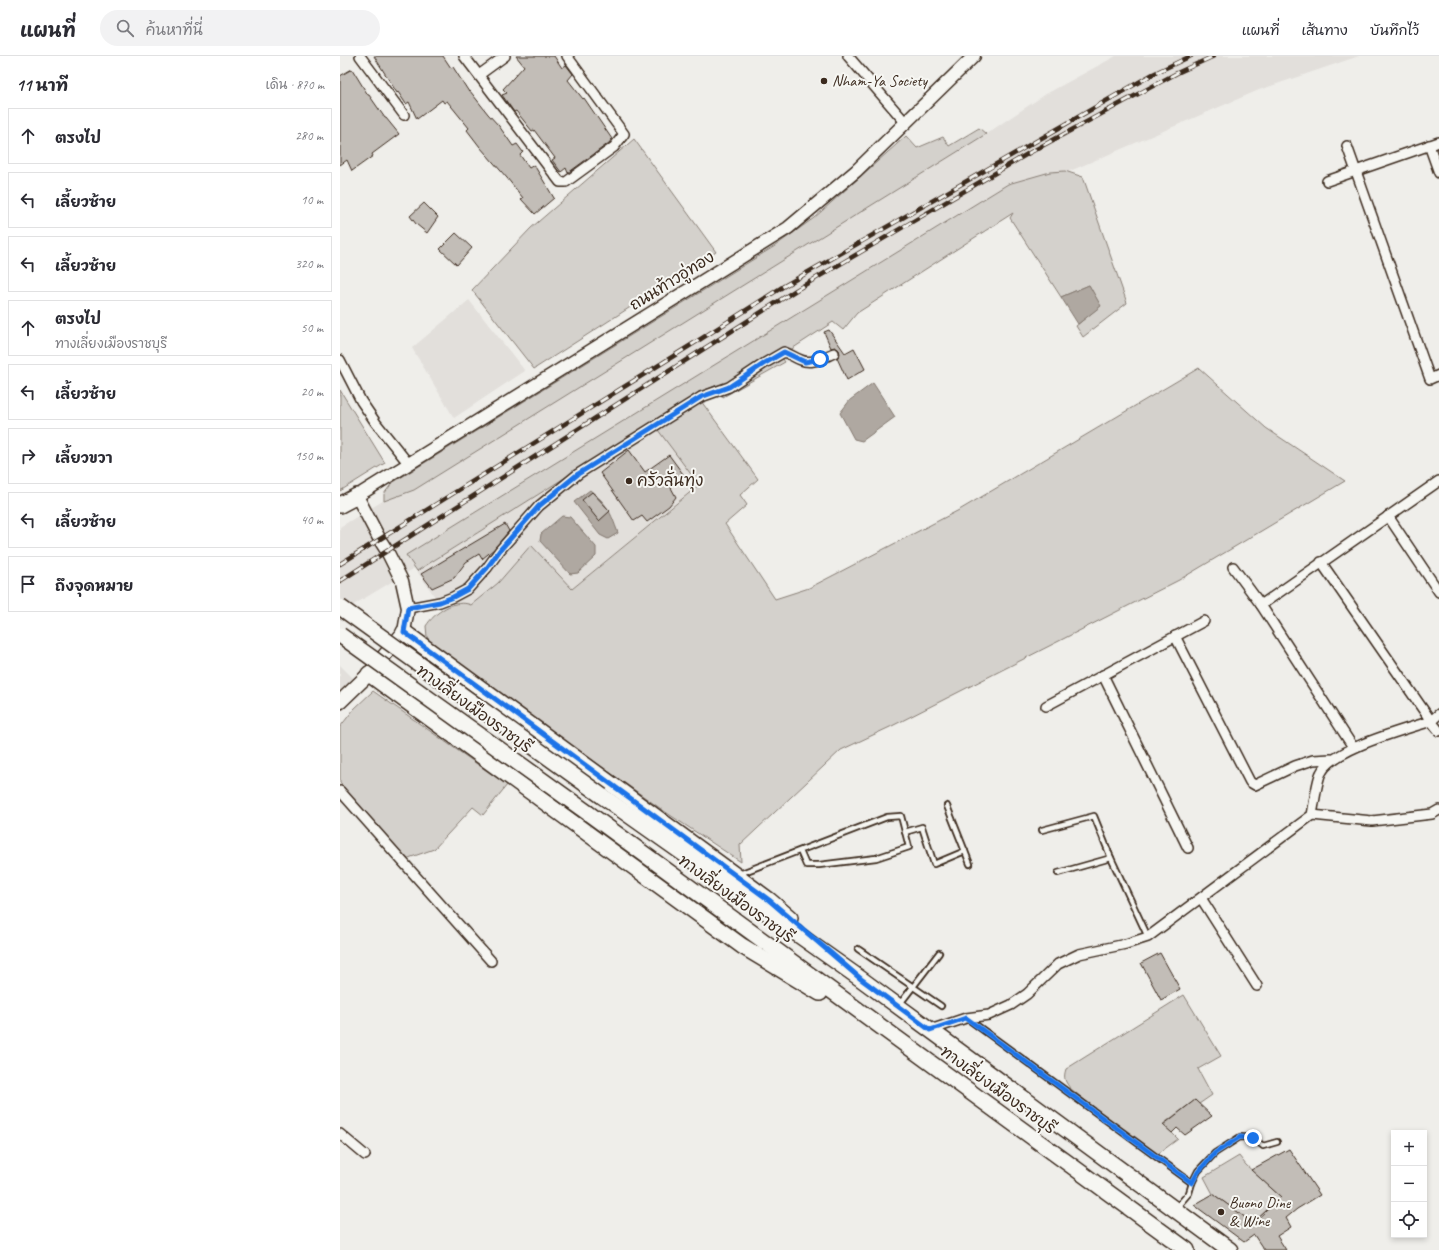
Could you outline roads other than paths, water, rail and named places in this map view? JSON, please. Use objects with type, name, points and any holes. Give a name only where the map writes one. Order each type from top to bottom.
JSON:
[{"type":"main road","points":[[340,505],[357,496]]},
{"type":"main road","name":"ทางเลี่ยงเมืองราชบุรี","points":[[340,607],[602,796],[861,979],[1230,1250]]},
{"type":"main road","points":[[340,702],[369,674],[404,632],[769,900],[861,979]]},
{"type":"main road","name":"ทางเลี่ยงเมืองราชบุรี","points":[[340,635],[588,813],[1187,1250]]},
{"type":"main road","points":[[369,674],[742,946],[910,1047]]},
{"type":"street","points":[[360,56],[404,115]]},
{"type":"street","points":[[464,56],[560,182],[566,182],[614,147],[624,134],[567,56]]},
{"type":"street","points":[[479,75],[505,56]]},
{"type":"street","points":[[848,56],[905,122]]},
{"type":"street","name":"ถนนท้าวอู่ทอง","points":[[357,496],[788,228],[856,171],[970,60]]},
{"type":"street","points":[[1327,181],[1439,142]]},
{"type":"street","points":[[1429,145],[1439,173]]},
{"type":"street","points":[[1347,146],[1430,378],[1439,376]]},
{"type":"street","points":[[408,608],[440,602],[468,589],[539,506],[578,474],[646,433],[682,408],[701,397],[729,387],[784,352],[799,360],[809,362],[820,359],[834,352]]},
{"type":"street","points":[[340,360],[369,412],[408,463]]},
{"type":"street","points":[[1261,605],[1439,481]]},
{"type":"street","points":[[357,496],[402,581],[408,608],[404,632]]},
{"type":"street","points":[[1388,516],[1439,592]]},
{"type":"street","points":[[1321,562],[1431,722],[1439,731]]},
{"type":"street","points":[[1233,567],[1261,605],[1353,747]]},
{"type":"street","points":[[1046,706],[1175,636],[1204,622]]},
{"type":"street","points":[[1175,636],[1250,782],[1255,785],[1295,766],[1313,760],[1331,759],[1353,747],[1431,722],[1439,714]]},
{"type":"street","points":[[1103,675],[1188,848]]},
{"type":"street","points":[[930,1030],[966,1018],[989,1014],[1011,1005],[1027,994],[1058,964],[1080,954],[1126,944],[1148,937],[1312,815],[1321,773],[1331,759]]},
{"type":"street","points":[[340,791],[491,961]]},
{"type":"street","points":[[1312,815],[1372,821],[1432,814],[1439,810]]},
{"type":"street","points":[[1201,898],[1257,986]]},
{"type":"street","points":[[340,1134],[366,1155]]},
{"type":"lane","points":[[948,806],[970,864]]},
{"type":"lane","points":[[735,876],[887,817],[901,816],[909,846],[876,858],[819,865],[806,865],[800,851]]},
{"type":"lane","points":[[1042,830],[1094,816],[1110,858],[1148,937]]},
{"type":"lane","points":[[905,832],[922,828],[934,864],[965,851]]},
{"type":"lane","points":[[1058,873],[1110,858]]},
{"type":"lane","points":[[858,949],[941,1006]]},
{"type":"lane","points":[[898,1006],[939,953]]},
{"type":"lane","points":[[966,1018],[1192,1183]]},
{"type":"lane","points":[[1175,1210],[1189,1193],[1198,1172],[1215,1153],[1240,1137],[1253,1138],[1263,1146],[1277,1142]]},
{"type":"railway","points":[[340,564],[784,286],[1153,74],[1191,56]]},
{"type":"railway","points":[[340,581],[796,290],[1029,153],[1177,73],[1214,56]]},
{"type":"place","name":"Nham-Ya Society","points":[[824,81]]},
{"type":"place","name":"ครัวลั่นทุ่ง","points":[[629,481]]},
{"type":"place","name":"Buono Dine & Wine","points":[[1221,1212]]}]
